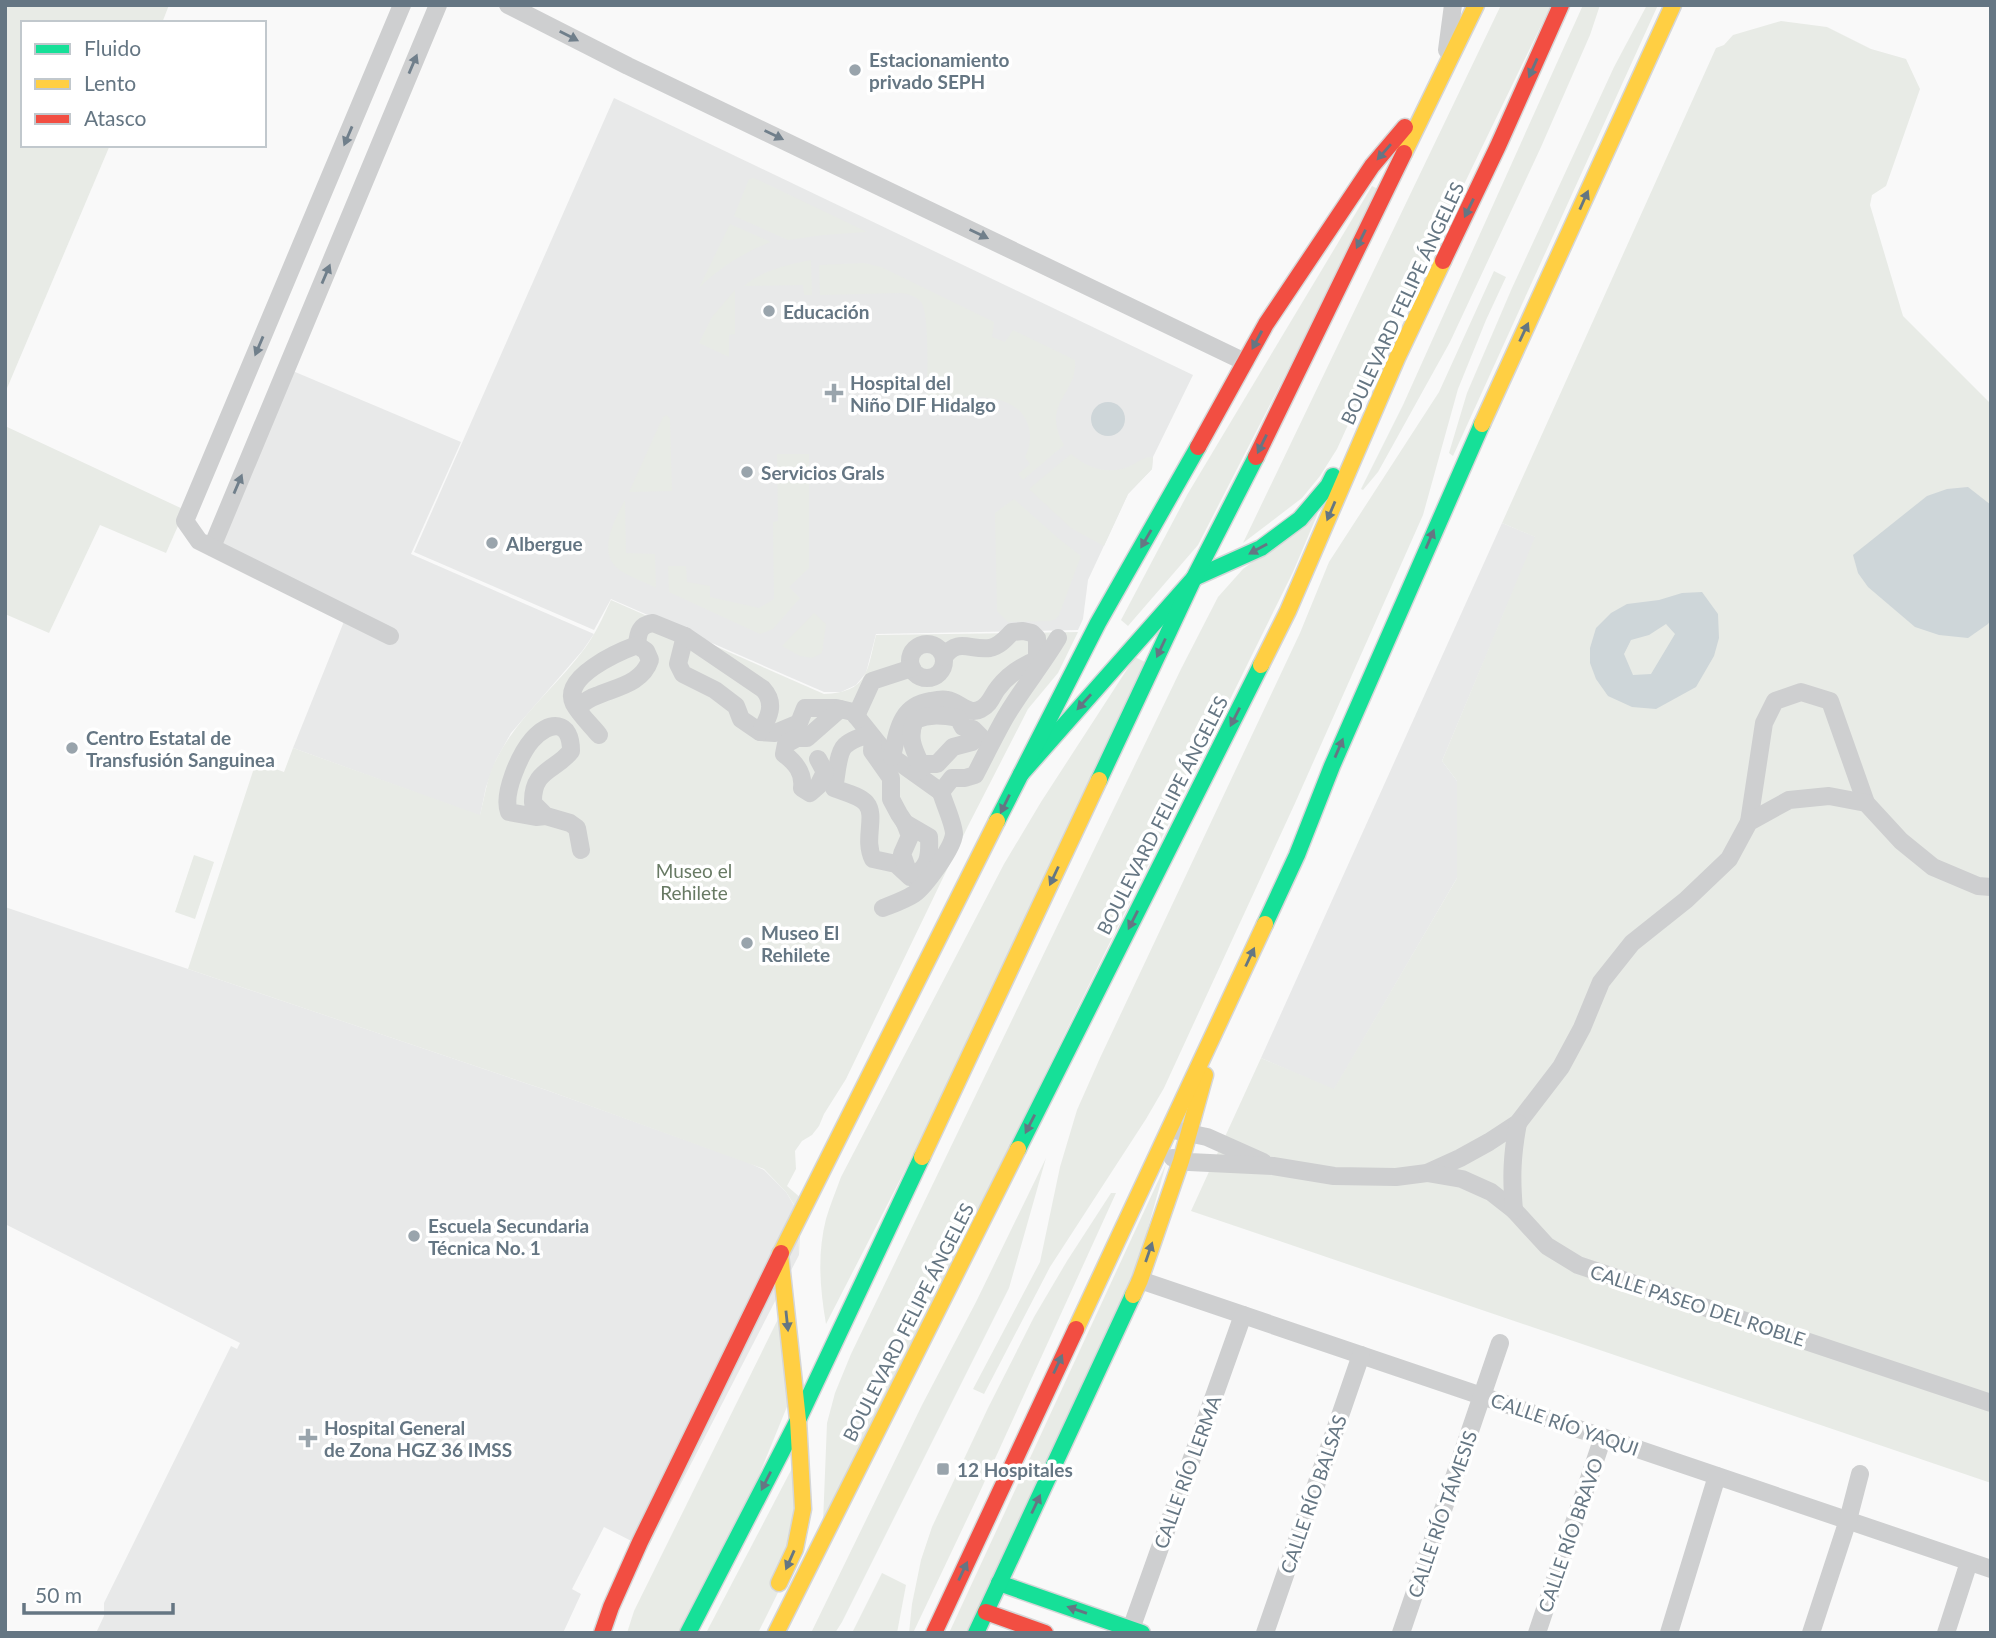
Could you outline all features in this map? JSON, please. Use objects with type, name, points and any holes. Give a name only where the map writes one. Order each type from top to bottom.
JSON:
[{"type":"main road","points":[[688,1633],[798,1420],[1194,578],[1259,451],[1476,5]]},
{"type":"main road","name":"BOULEVARD FELIPE ÁNGELES","points":[[776,1633],[1288,611],[1397,359],[1498,146],[1561,5]]},
{"type":"main road","points":[[934,1633],[1297,855],[1332,766],[1441,514],[1674,5]]},
{"type":"main road","points":[[611,1607],[780,1254],[1098,623],[1266,324],[1372,166],[1429,100]]},
{"type":"main road","points":[[1021,774],[1194,578],[1262,548],[1300,519],[1328,486],[1376,386],[1397,359]]},
{"type":"main road","points":[[976,1633],[1140,1280],[1181,1161],[1222,1019]]},
{"type":"main road","points":[[773,1597],[794,1549],[803,1509],[798,1420],[780,1254]]},
{"type":"main road","points":[[999,1583],[1137,1631]]},
{"type":"main road","points":[[986,1612],[1045,1633]]},
{"type":"street","points":[[390,636],[199,541],[185,521],[402,5]]},
{"type":"street","points":[[212,547],[438,5]]},
{"type":"street","points":[[508,5],[628,66],[1245,362]]},
{"type":"street","points":[[1445,68],[1453,5]]},
{"type":"street","points":[[336,165],[365,180]]},
{"type":"street","points":[[637,645],[641,627],[653,623],[685,636],[755,684],[769,695],[771,708],[760,732]]},
{"type":"street","points":[[818,759],[825,772],[818,786],[810,793],[802,788],[804,779],[800,771],[784,754],[786,744],[797,738],[807,738],[848,713],[872,681],[912,668],[910,662],[913,651],[923,644],[939,648],[944,657],[950,648],[959,646],[991,648],[1013,632],[1032,633],[1037,638],[1037,660],[1008,677],[995,690],[990,702],[980,710],[970,711],[948,700],[916,704],[903,717],[892,757]]},
{"type":"street","points":[[685,636],[678,664],[683,674],[715,690],[736,706],[741,719],[760,732],[775,733],[799,723],[805,708],[848,713],[892,757],[918,770],[941,792],[954,836],[946,854],[914,894],[883,908]]},
{"type":"street","points":[[941,792],[952,778],[975,775],[1005,717],[1058,638]]},
{"type":"street","points":[[569,734],[574,730],[594,729],[573,703],[574,684],[607,658],[637,645]]},
{"type":"street","points":[[577,708],[592,697],[630,683],[644,671],[650,660],[646,651],[637,645]]},
{"type":"street","points":[[1158,1154],[1181,1161],[1273,1166],[1344,1177],[1396,1177],[1427,1173],[1460,1158],[1518,1122],[1561,1067],[1582,1028],[1601,982],[1632,943],[1686,900],[1729,859],[1749,822],[1765,723],[1775,701],[1801,692],[1830,701],[1866,803],[1901,841],[1933,867],[1978,886],[1991,887]]},
{"type":"street","points":[[539,821],[533,794],[541,775],[567,757],[571,751],[569,734],[562,727],[555,725],[543,730],[531,742],[514,773],[506,797],[509,812],[539,821],[570,823],[577,828],[581,850]]},
{"type":"street","points":[[871,736],[872,751],[891,778],[891,799],[910,836],[902,854],[910,877]]},
{"type":"street","points":[[871,736],[845,744],[839,754],[834,788],[866,803],[872,817],[868,839],[873,859],[896,864],[910,877]]},
{"type":"street","points":[[1749,822],[1789,800],[1829,796],[1866,803]]},
{"type":"street","points":[[905,824],[929,837],[928,863],[919,873],[910,877]]},
{"type":"street","points":[[1514,1210],[1511,1174],[1518,1122]]},
{"type":"street","points":[[1169,1130],[1207,1137],[1273,1166]]},
{"type":"street","name":"CALLE PASEO DEL ROBLE","points":[[1427,1173],[1462,1179],[1491,1192],[1514,1210],[1546,1246],[1578,1265],[1991,1403]]},
{"type":"street","name":"CALLE RÍO YAQUI","points":[[1140,1280],[1991,1569]]},
{"type":"street","name":"CALLE RÍO LERMA","points":[[1137,1631],[1244,1315]]},
{"type":"street","name":"CALLE RÍO TÁMESIS","points":[[1401,1633],[1500,1343]]},
{"type":"street","name":"CALLE RÍO BALSAS","points":[[1265,1633],[1361,1355]]},
{"type":"street","name":"CALLE RÍO BRAVO","points":[[1537,1633],[1603,1437]]},
{"type":"street","points":[[1811,1633],[1860,1474]]},
{"type":"street","points":[[1669,1633],[1717,1476]]},
{"type":"street","points":[[1946,1633],[1969,1562]]},
{"type":"street","points":[[600,1633],[611,1607]]},
{"type":"shaded area","name":"Hospital del Niño DIF Hidalgo","points":[[614,98],[1193,375],[1153,457],[1152,469],[1128,494],[1088,580],[1083,619],[1078,630],[876,634],[866,673],[856,685],[841,692],[824,692],[611,599],[594,630],[414,552]]},
{"type":"shaded area","points":[[281,366],[461,442],[411,554],[594,634],[511,733],[496,760],[486,787],[480,816],[293,748],[347,614],[210,548]]},
{"type":"shaded area","points":[[1108,402],[1120,407],[1125,419],[1120,431],[1108,436],[1096,431],[1091,419],[1096,407]]},
{"type":"shaded area","points":[[1968,487],[1991,505],[1991,619],[1968,638],[1939,635],[1915,627],[1868,587],[1858,573],[1853,555],[1927,496],[1947,489]]},
{"type":"shaded area","points":[[1502,523],[1536,537],[1442,761],[1457,781],[1457,878],[1334,1090],[1261,1058]]},
{"type":"shaded area","points":[[1702,592],[1718,614],[1719,638],[1714,656],[1696,687],[1656,709],[1632,707],[1608,696],[1596,679],[1590,663],[1590,648],[1596,628],[1611,613],[1627,604],[1659,600],[1682,593]],"holes":[[[1666,624],[1675,634],[1651,674],[1633,675],[1624,654],[1631,640],[1649,635]]]},
{"type":"shaded area","name":"Escuela Secundaria Técnica No. 1","points":[[5,907],[549,1091],[747,1162],[764,1170],[786,1192],[798,1212],[799,1255],[647,1549],[604,1527],[572,1589],[581,1594],[563,1633],[96,1633],[104,1616],[104,1603],[231,1346],[237,1349],[240,1343],[5,1224]]},
{"type":"green space","points":[[5,5],[169,5],[163,21],[21,21],[21,147],[109,147],[5,393]]},
{"type":"green space","points":[[1501,5],[1551,5],[1400,311],[1337,449],[1302,498],[1243,543]]},
{"type":"green space","points":[[1583,5],[1600,5],[1590,35],[1541,147],[1450,342],[1378,472],[1363,490],[1361,489],[1403,405]]},
{"type":"green space","points":[[1647,5],[1658,5],[1453,456],[1449,453],[1467,393],[1512,288],[1614,67]]},
{"type":"green space","points":[[1781,21],[1827,27],[1871,49],[1906,59],[1920,89],[1886,186],[1872,195],[1870,205],[1903,316],[1991,404],[1991,1483],[1191,1211],[1261,1058],[1334,1089],[1457,878],[1457,781],[1442,761],[1535,537],[1502,523],[1716,48],[1724,45],[1733,35]]},
{"type":"green space","points":[[754,178],[867,232],[788,240],[734,216],[749,179]]},
{"type":"green space","points":[[1372,186],[1380,190],[1198,545],[1128,626],[1121,620],[1187,495]]},
{"type":"green space","points":[[730,224],[771,242],[732,261],[699,288]]},
{"type":"green space","points":[[811,260],[812,295],[804,295],[803,285],[744,286],[767,272]]},
{"type":"green space","points":[[864,263],[881,267],[994,322],[992,337],[1005,342],[1013,330],[1075,360],[1071,382],[1058,408],[1056,419],[1064,445],[1023,480],[1018,474],[1030,464],[1025,457],[1030,434],[1026,420],[1018,410],[1008,403],[982,397],[927,399],[926,320],[919,300],[901,293],[820,295],[819,265]]},
{"type":"green space","points":[[1494,271],[1506,277],[1458,389],[1423,515],[1164,1088],[1050,1267],[984,1394],[973,1389],[1040,1262],[1060,1167],[1077,1110],[1300,633],[1329,562],[1439,392]]},
{"type":"green space","points":[[735,290],[735,334],[729,335],[729,357],[699,343],[712,317]]},
{"type":"green space","points":[[667,415],[670,419],[672,491],[629,492],[663,417]]},
{"type":"green space","points":[[5,426],[185,510],[166,553],[100,525],[49,633],[5,614]]},
{"type":"green space","points":[[777,454],[809,454],[809,568],[789,587],[800,598],[773,629],[760,634],[669,592],[668,566],[686,566],[687,582],[710,586],[710,597],[759,608],[774,599],[773,522],[778,521]]},
{"type":"green space","points":[[1071,454],[1084,463],[1105,470],[1128,467],[1153,457],[1152,469],[1128,494],[1104,546],[1071,528],[1029,489]]},
{"type":"green space","points":[[1014,499],[1081,556],[1059,615],[1050,621],[1008,622],[997,611],[995,513]]},
{"type":"green space","points":[[625,500],[626,553],[655,554],[656,588],[621,571],[613,564],[609,555],[612,526]]},
{"type":"green space","points":[[1318,513],[1293,572],[823,1523],[827,1423],[835,1393],[851,1354],[1181,669],[1218,597],[1243,569]]},
{"type":"green space","name":"Museo el Rehilete","points":[[611,600],[824,694],[849,689],[863,678],[876,635],[1078,632],[1058,673],[1028,709],[968,826],[846,1079],[819,1126],[795,1151],[796,1169],[787,1186],[802,1199],[799,1255],[798,1211],[786,1192],[764,1169],[549,1091],[188,969],[256,762],[284,772],[293,748],[480,815],[491,772],[506,742],[585,648]]},
{"type":"green space","points":[[814,613],[826,624],[822,653],[812,658],[800,656],[782,646]]},
{"type":"green space","points":[[1135,657],[1147,663],[939,1104],[826,1324],[821,1285],[821,1245],[826,1219],[841,1177],[1004,864]]},
{"type":"green space","points":[[194,855],[214,862],[195,919],[175,912]]},
{"type":"green space","points":[[1046,1158],[1009,1288],[842,1622],[835,1633],[811,1633],[922,1405]]},
{"type":"green space","points":[[1166,1164],[1134,1278],[970,1633],[949,1633]]},
{"type":"green space","points":[[1111,1193],[1116,1193],[978,1496],[913,1633],[909,1633],[921,1560],[932,1527],[1034,1317]]},
{"type":"green space","points":[[781,1313],[800,1375],[757,1480],[683,1633],[627,1633],[634,1611]]},
{"type":"green space","points":[[800,1453],[795,1558],[758,1633],[706,1633]]},
{"type":"green space","points":[[882,1573],[906,1585],[897,1633],[852,1633]]},
{"type":"traffic: fast","points":[[1265,924],[1482,424]]},
{"type":"traffic: fast","points":[[997,821],[1098,623],[1198,447]]},
{"type":"traffic: fast","points":[[1099,780],[1194,578],[1256,457]]},
{"type":"traffic: fast","points":[[1021,774],[1194,578],[1261,548],[1300,519],[1328,486],[1333,476]]},
{"type":"traffic: fast","points":[[1018,1149],[1261,665]]},
{"type":"traffic: fast","points":[[688,1633],[798,1420],[922,1157]]},
{"type":"traffic: fast","points":[[976,1633],[1133,1295]]},
{"type":"traffic: fast","points":[[999,1583],[1142,1633]]},
{"type":"traffic: slow","points":[[1404,153],[1476,5]]},
{"type":"traffic: slow","points":[[1482,424],[1673,5]]},
{"type":"traffic: slow","points":[[1261,665],[1288,611],[1397,358],[1443,261]]},
{"type":"traffic: slow","points":[[922,1157],[1099,780]]},
{"type":"traffic: slow","points":[[781,1253],[997,821]]},
{"type":"traffic: slow","points":[[1076,1329],[1265,924]]},
{"type":"traffic: slow","points":[[1133,1295],[1181,1161],[1205,1075]]},
{"type":"traffic: slow","points":[[776,1633],[1018,1149]]},
{"type":"traffic: slow","points":[[779,1583],[795,1549],[803,1509],[798,1420],[780,1254]]},
{"type":"traffic: jam","points":[[1443,261],[1561,5]]},
{"type":"traffic: jam","points":[[1198,447],[1266,324],[1372,166],[1405,127]]},
{"type":"traffic: jam","points":[[1256,457],[1404,153]]},
{"type":"traffic: jam","points":[[602,1633],[640,1542],[781,1253]]},
{"type":"traffic: jam","points":[[934,1633],[1076,1329]]},
{"type":"traffic: jam","points":[[986,1612],[1045,1633]]},
{"type":"place","name":"Estacionamiento privado SEPH","points":[[855,70]]},
{"type":"place","name":"Educación","points":[[769,311]]},
{"type":"place","name":"Hospital del Niño DIF Hidalgo","points":[[834,393]]},
{"type":"place","name":"Servicios Grals","points":[[747,472]]},
{"type":"place","name":"Albergue","points":[[492,543]]},
{"type":"place","name":"Centro Estatal de Transfusión Sanguinea","points":[[72,748]]},
{"type":"place","name":"Museo El Rehilete","points":[[747,943]]},
{"type":"place","name":"Escuela Secundaria Técnica No. 1","points":[[414,1236]]},
{"type":"place","name":"Hospital General de Zona HGZ 36 IMSS","points":[[308,1438]]},
{"type":"place","name":"12 Hospitales","points":[[943,1469]]}]
